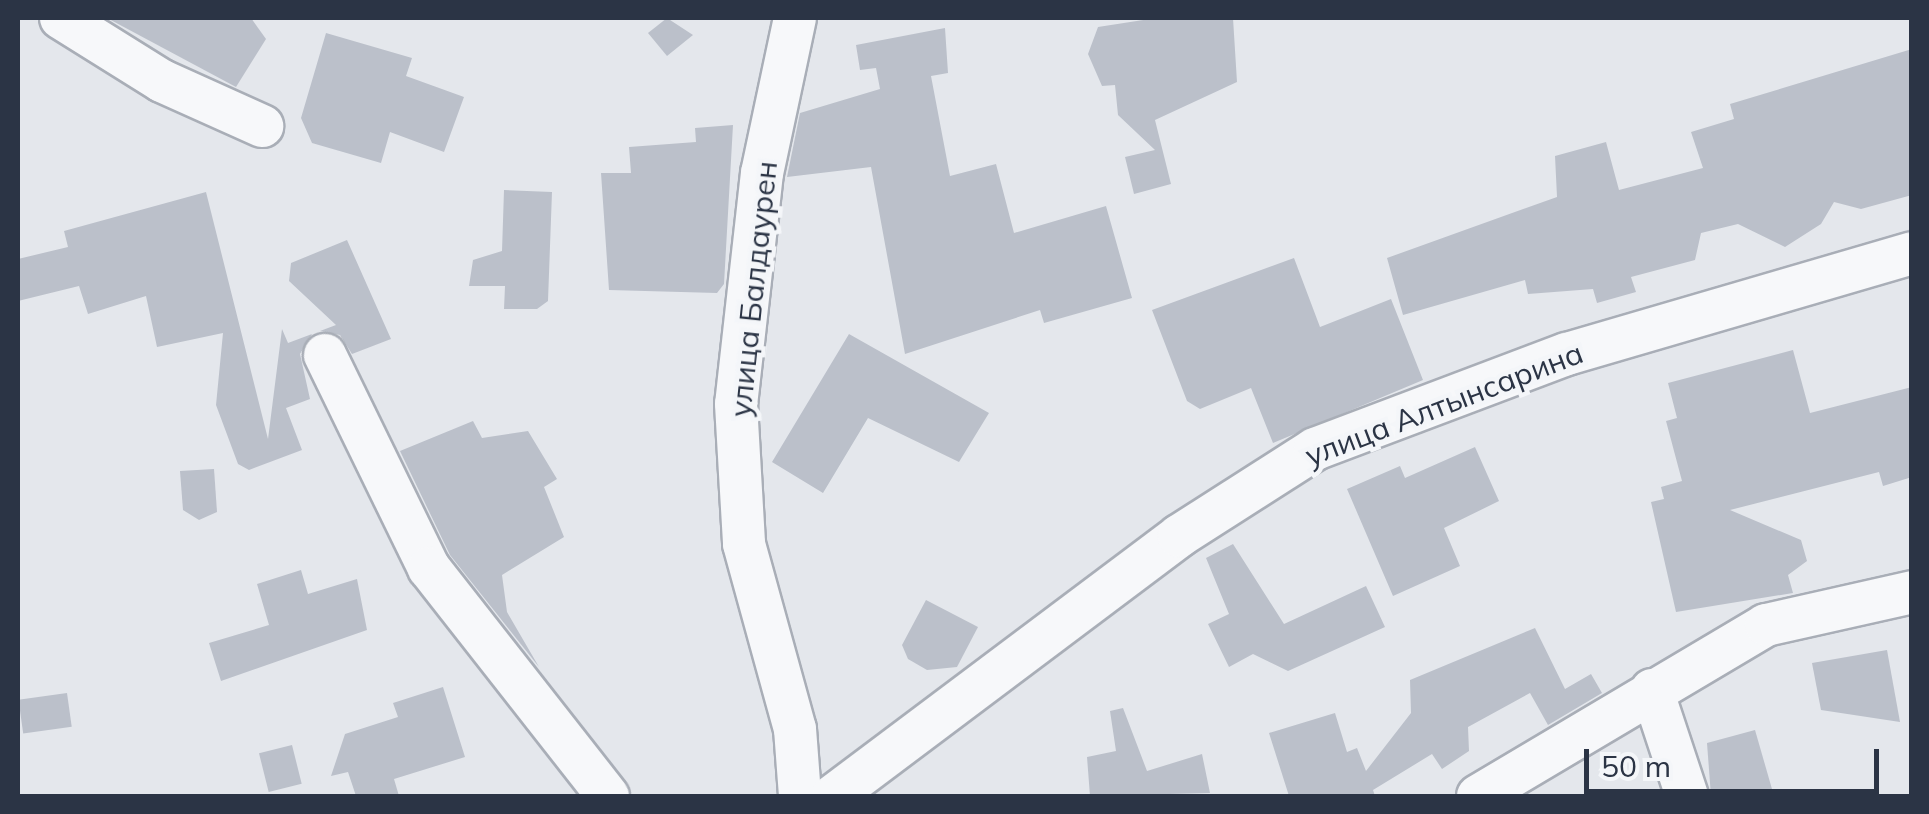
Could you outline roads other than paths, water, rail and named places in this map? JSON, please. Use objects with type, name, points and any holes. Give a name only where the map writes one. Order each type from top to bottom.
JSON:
[{"type":"street","points":[[61,18],[162,80],[262,126]]},
{"type":"street","name":"улица Балдаурен","points":[[795,18],[762,174],[736,404],[744,544],[795,729],[800,796]]},
{"type":"street","name":"улица Алтынсарина","points":[[833,796],[1178,536],[1315,449],[1568,354],[1912,253]]},
{"type":"street","points":[[325,354],[428,568],[608,796]]},
{"type":"street","points":[[1478,796],[1766,625],[1912,592]]},
{"type":"street","points":[[1652,690],[1686,796]]}]
